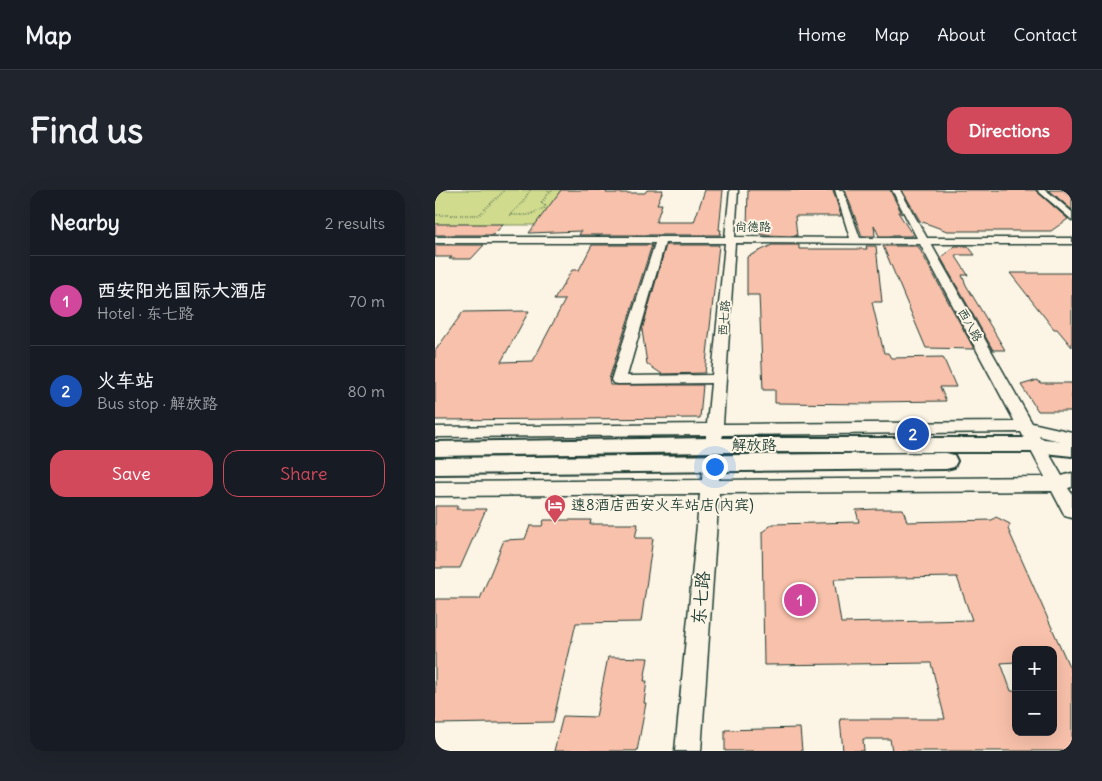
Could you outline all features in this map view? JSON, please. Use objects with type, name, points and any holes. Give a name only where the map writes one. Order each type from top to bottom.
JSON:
[{"type":"main road","name":"解放路","points":[[1035,444],[1072,461]]},
{"type":"main road","name":"解放路","points":[[435,449],[1035,444],[1072,449]]},
{"type":"main road","name":"解放路","points":[[435,466],[713,446]]},
{"type":"street","name":"西七路","points":[[713,446],[734,190]]},
{"type":"street","points":[[839,190],[856,240]]},
{"type":"street","name":"西八路","points":[[896,190],[1035,444],[1067,480],[1072,511]]},
{"type":"street","points":[[1041,190],[1072,217]]},
{"type":"street","name":"尚德路","points":[[435,240],[1072,240]]},
{"type":"street","points":[[661,240],[618,380],[719,379]]},
{"type":"street","points":[[435,432],[713,446],[1035,444],[1072,438]]},
{"type":"street","name":"东七路","points":[[688,751],[713,446]]},
{"type":"street","points":[[435,489],[1067,480]]},
{"type":"path","points":[[435,215],[479,215],[505,190]]},
{"type":"path","points":[[530,190],[523,202],[510,212],[510,215],[529,215],[544,208],[545,206],[541,202],[551,190]]},
{"type":"path","points":[[1063,190],[1072,197]]},
{"type":"green space","points":[[435,190],[576,190],[551,225],[435,225]]},
{"type":"building","points":[[561,190],[607,190],[606,193],[645,193],[647,190],[663,190],[657,204],[662,204],[656,222],[694,222],[705,190],[723,190],[720,235],[579,235],[581,231],[529,233]]},
{"type":"building","points":[[748,190],[833,190],[841,216],[795,216],[797,236],[763,235],[747,227]]},
{"type":"building","points":[[845,190],[890,190],[902,214],[898,212],[913,236],[879,236],[874,225],[875,236],[862,236]]},
{"type":"building","points":[[902,190],[1035,190],[1068,219],[1051,231],[947,231],[920,221]]},
{"type":"building","points":[[1049,190],[1072,190],[1072,210]]},
{"type":"building","points":[[435,224],[504,224],[493,235],[435,235]]},
{"type":"building","points":[[435,245],[484,245],[471,259],[449,259],[452,257],[435,257]]},
{"type":"building","points":[[592,245],[652,245],[609,379],[610,385],[703,385],[700,418],[435,420],[435,351],[463,312],[529,311],[501,362],[533,361],[565,300],[554,300],[572,270],[579,270]]},
{"type":"building","points":[[666,245],[719,245],[705,373],[662,374],[647,364],[642,330]]},
{"type":"building","points":[[772,245],[799,245],[799,249],[867,249],[866,246],[876,246],[882,302],[872,302],[884,353],[888,353],[891,358],[943,357],[956,387],[940,387],[946,401],[871,402],[872,404],[775,403],[775,390],[763,390],[759,295],[747,295],[747,257]]},
{"type":"building","points":[[883,246],[918,246],[974,349],[926,348]]},
{"type":"building","points":[[955,246],[968,246],[975,255],[955,255],[968,275],[962,275],[966,285],[1005,350],[993,350],[941,258]]},
{"type":"building","points":[[1010,273],[1072,273],[1072,347],[1057,329],[1054,329]]},
{"type":"building","points":[[1038,380],[1040,383],[1072,383],[1072,411],[1038,411],[1021,385]]},
{"type":"building","points":[[435,506],[458,506],[456,509],[486,509],[460,568],[435,568]]},
{"type":"building","points":[[903,509],[907,522],[992,520],[996,517],[1010,524],[1008,529],[1072,673],[1072,751],[892,751],[890,739],[863,739],[864,751],[843,751],[840,719],[945,719],[931,663],[764,665],[762,532],[773,524],[859,522],[856,510]],"holes":[[[957,577],[972,620],[841,623],[834,579]]]},
{"type":"building","points":[[544,520],[591,520],[590,524],[638,524],[635,538],[653,538],[641,622],[576,623],[553,722],[435,724],[435,599],[480,599],[504,540],[525,539],[530,526],[542,526]]},
{"type":"building","points":[[608,657],[648,658],[644,681],[647,681],[644,703],[646,703],[637,751],[554,751],[563,716],[596,717]]},
{"type":"building","points":[[800,728],[802,751],[725,751],[725,730]]},
{"type":"place","name":"火车站","points":[[913,434]]},
{"type":"place","name":"速8酒店西安火车站店(内宾)","points":[[555,524]]},
{"type":"place","name":"西安阳光国际大酒店","points":[[800,600]]}]
